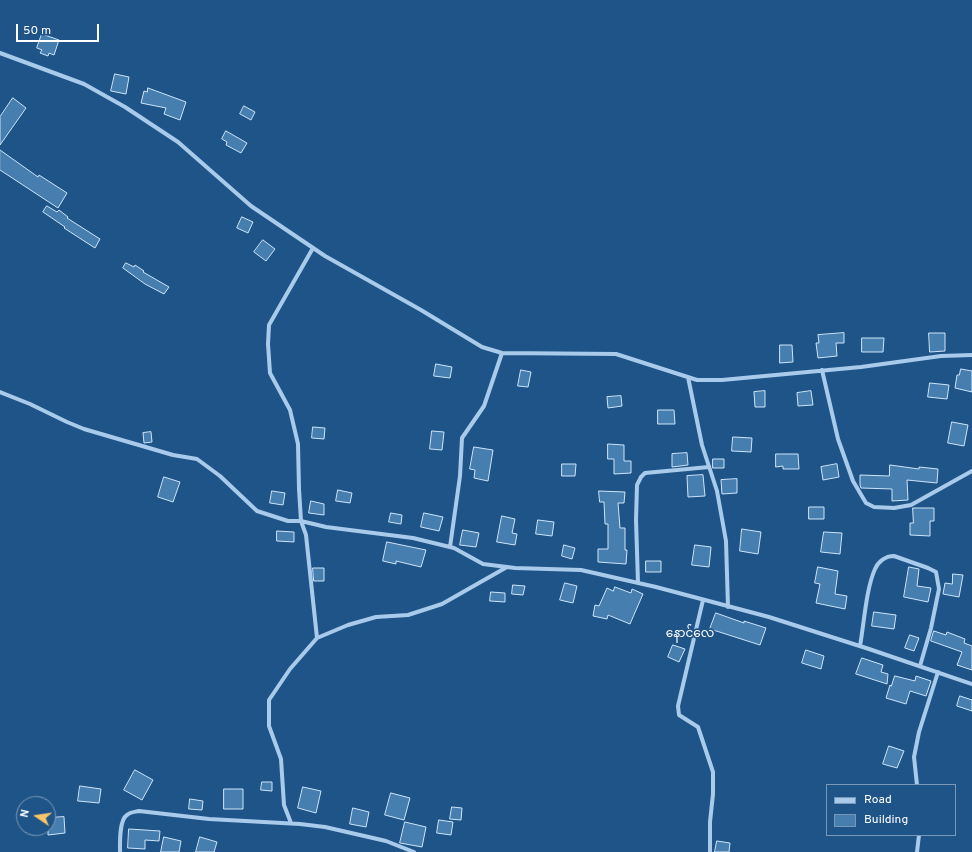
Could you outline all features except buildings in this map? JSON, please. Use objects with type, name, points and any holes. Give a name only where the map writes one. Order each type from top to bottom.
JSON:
[{"type":"street","points":[[0,53],[84,84],[125,107],[178,142],[251,206],[313,248],[482,347],[502,353],[616,354],[697,380],[722,380],[861,367],[941,356],[972,355]]},
{"type":"street","points":[[313,248],[269,325],[268,344],[270,373],[290,410],[298,444],[301,521],[306,535],[313,612],[317,638]]},
{"type":"street","points":[[450,547],[460,476],[462,438],[484,406],[502,353]]},
{"type":"street","points":[[822,370],[838,439],[853,481],[866,503],[874,507],[894,508],[911,505],[972,471]]},
{"type":"street","points":[[688,377],[702,445],[717,491],[726,541],[728,607]]},
{"type":"street","points":[[0,392],[84,429],[131,444],[173,455],[197,459],[220,476],[257,511],[288,520],[301,521],[326,527],[413,538],[454,548],[483,564],[508,567],[581,570],[638,583],[768,617],[972,684]]},
{"type":"street","points":[[638,583],[637,485],[641,477],[645,473],[709,467]]},
{"type":"street","points":[[860,646],[870,586],[875,569],[882,560],[888,556],[894,556],[936,572],[939,589],[920,666]]},
{"type":"street","points":[[291,823],[284,805],[281,759],[269,726],[269,700],[290,669],[317,638],[348,625],[376,617],[408,615],[442,604],[508,567]]},
{"type":"street","points":[[703,600],[678,706],[679,715],[698,727],[712,772],[713,794],[710,822],[710,852]]},
{"type":"street","points":[[917,784],[914,757],[919,732],[938,672]]},
{"type":"street","points":[[120,852],[121,828],[125,816],[129,813],[139,811],[209,819],[291,823],[325,827],[386,841],[414,852]]},
{"type":"street","points":[[917,852],[919,836]]},
{"type":"district","name":"နောင်လေ","points":[[690,635]]}]
